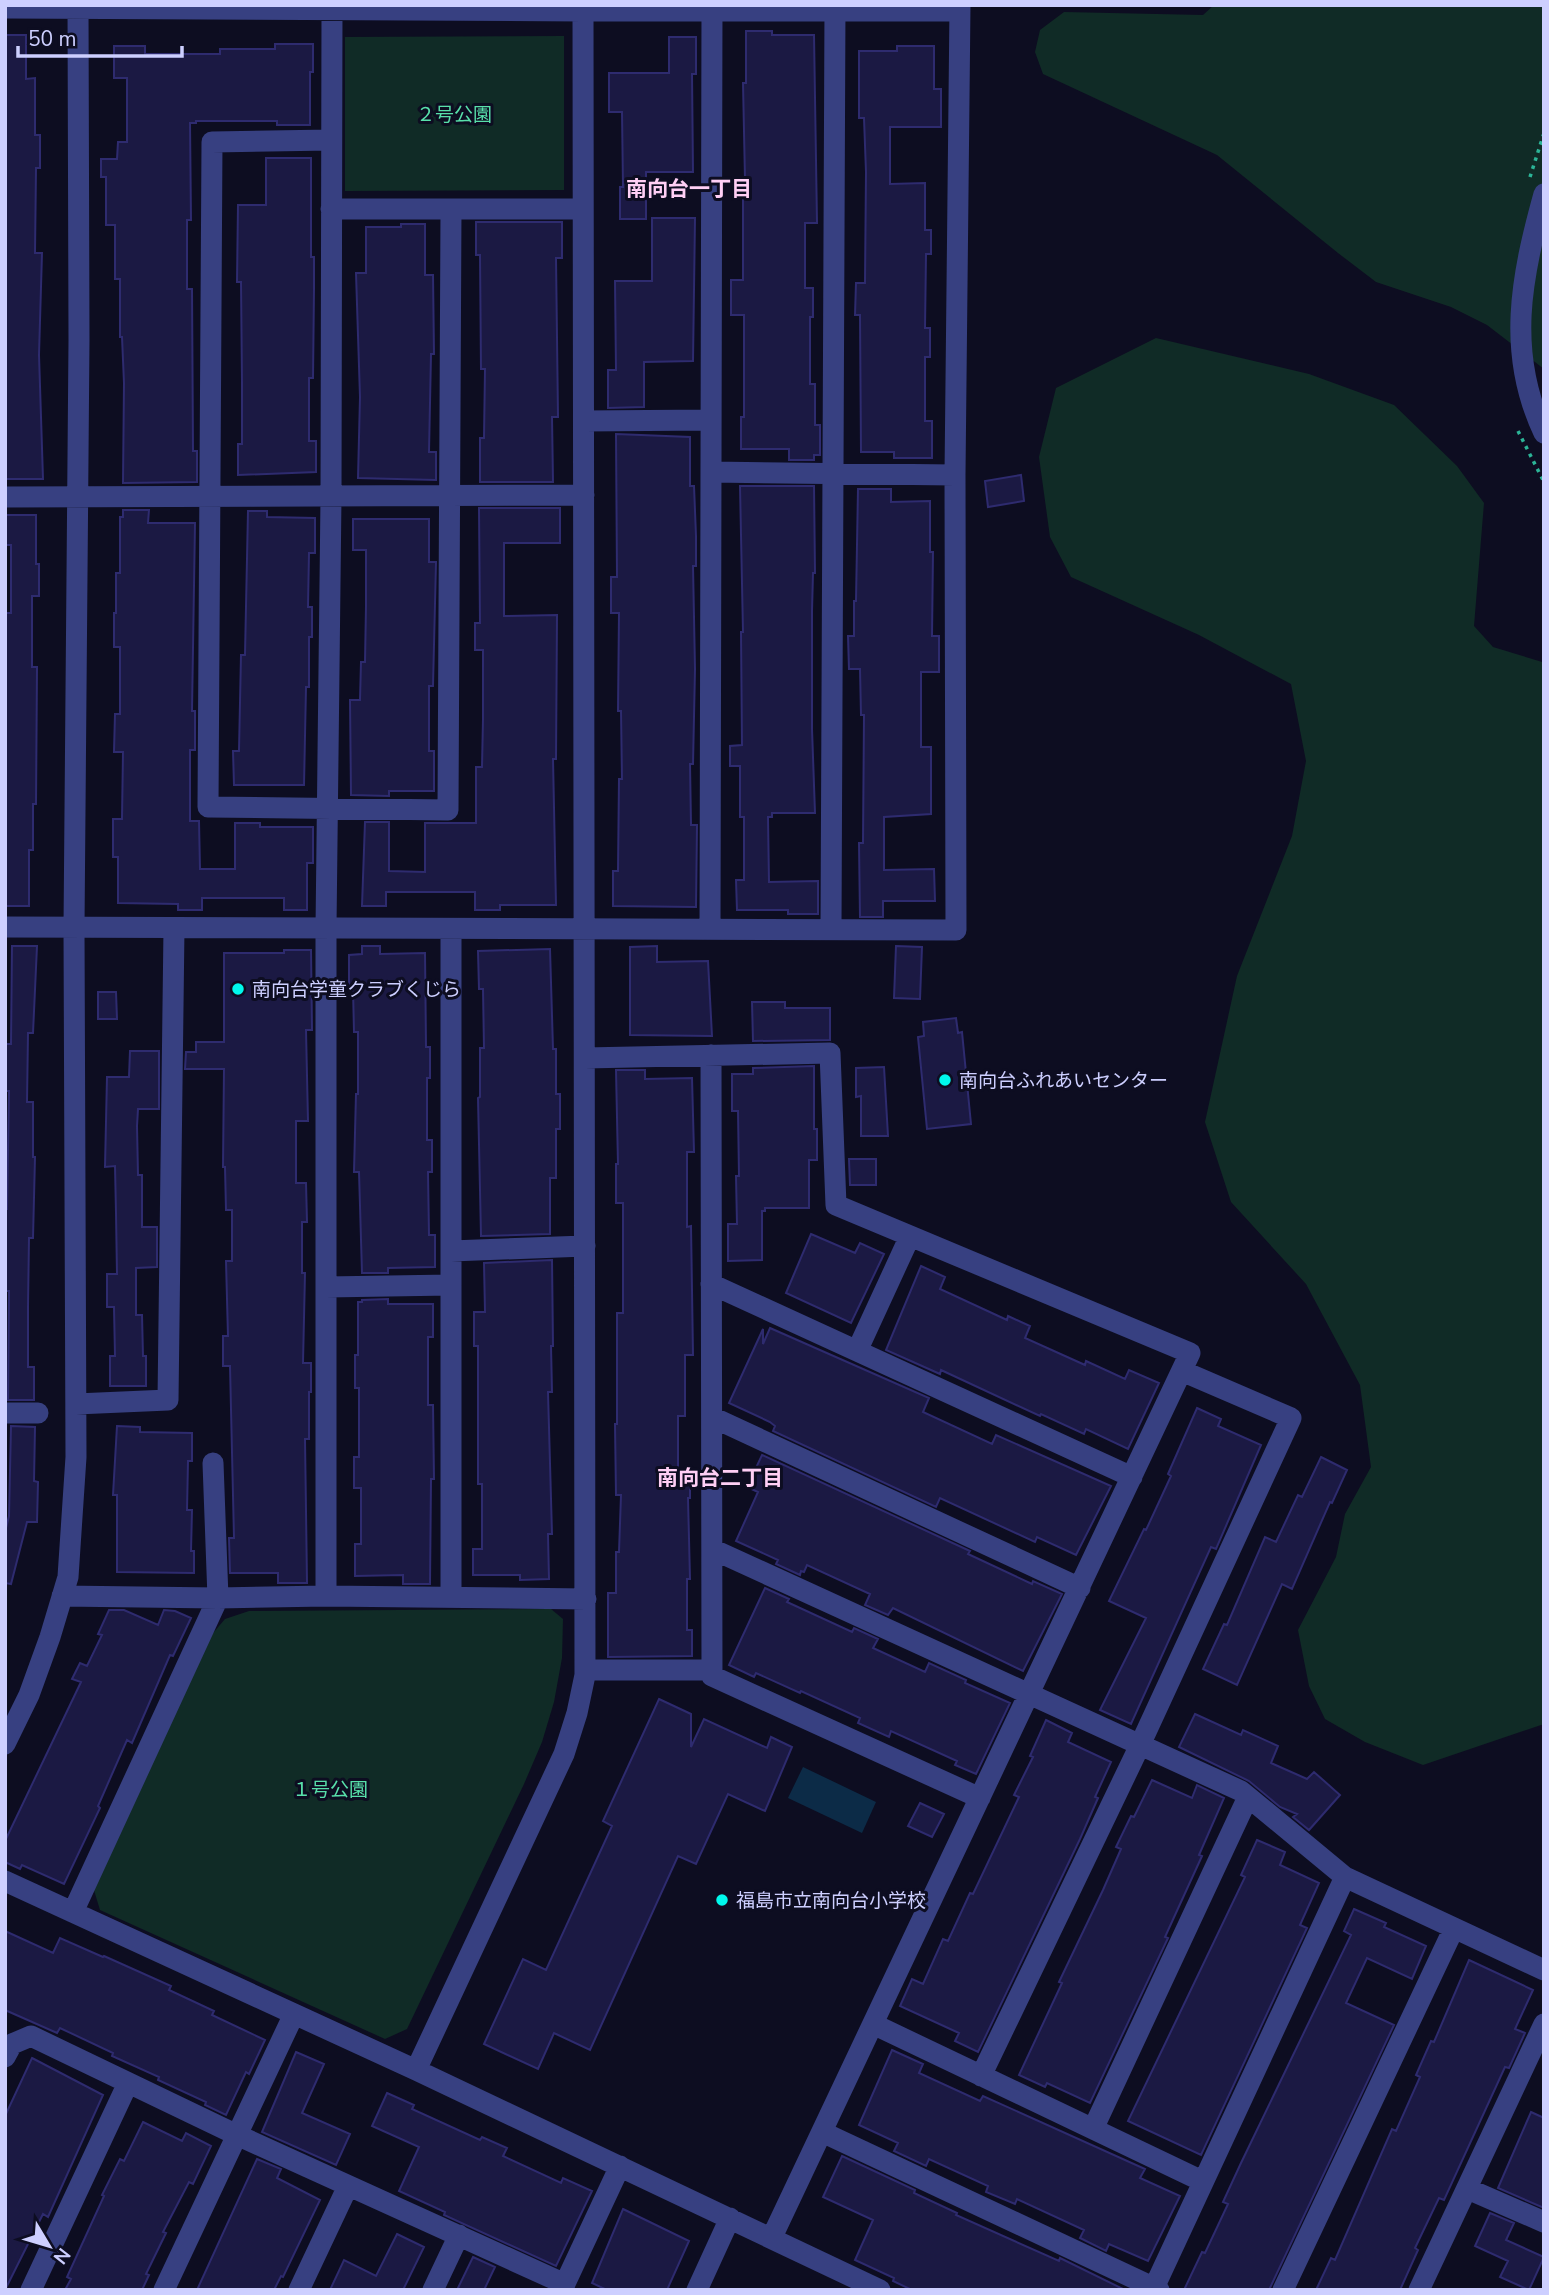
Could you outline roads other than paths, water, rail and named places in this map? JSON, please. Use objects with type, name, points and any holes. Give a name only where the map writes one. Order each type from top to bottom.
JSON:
[{"type":"street","points":[[5,1744],[29,1695],[68,1577],[76,1457],[74,928],[78,496],[78,7]]},
{"type":"street","points":[[5,8],[960,8],[955,475],[956,930],[5,927]]},
{"type":"street","points":[[416,2070],[564,1754],[577,1713],[585,1670],[583,8]]},
{"type":"street","points":[[710,929],[712,8]]},
{"type":"street","points":[[831,929],[835,8]]},
{"type":"street","points":[[326,1596],[326,928],[331,497],[332,10]]},
{"type":"street","points":[[331,140],[212,142],[208,807],[448,810],[451,210]]},
{"type":"street","points":[[1544,194],[1524,284],[1520,328],[1526,390],[1544,433]]},
{"type":"street","points":[[331,209],[583,209]]},
{"type":"street","points":[[584,421],[711,420]]},
{"type":"street","points":[[710,472],[955,475]]},
{"type":"street","points":[[5,497],[584,495]]},
{"type":"street","points":[[76,1404],[168,1400],[174,928]]},
{"type":"street","points":[[451,929],[451,1597]]},
{"type":"street","points":[[585,1058],[830,1053],[836,1205],[1190,1353],[772,2237]]},
{"type":"street","points":[[711,1055],[712,1676],[980,1798]]},
{"type":"street","points":[[857,1351],[910,1236]]},
{"type":"street","points":[[451,1251],[585,1246]]},
{"type":"street","points":[[711,1284],[1132,1477]]},
{"type":"street","points":[[326,1287],[451,1285]]},
{"type":"street","points":[[981,2076],[1140,1745],[1290,1418],[1182,1371]]},
{"type":"street","points":[[5,1413],[38,1413]]},
{"type":"street","points":[[712,1417],[1080,1588]]},
{"type":"street","points":[[73,1912],[218,1598],[213,1463]]},
{"type":"street","points":[[712,1549],[1241,1791],[1345,1877],[1544,1970]]},
{"type":"street","points":[[62,1597],[586,1599]]},
{"type":"street","points":[[585,1670],[712,1670]]},
{"type":"street","points":[[1093,2129],[1248,1797]]},
{"type":"street","points":[[822,2132],[1155,2289],[1202,2181],[1345,1877]]},
{"type":"street","points":[[5,1881],[772,2237],[839,2281],[880,2290]]},
{"type":"street","points":[[1283,2290],[1454,1928]]},
{"type":"street","points":[[164,2290],[294,2014]]},
{"type":"street","points":[[873,2024],[1202,2181]]},
{"type":"street","points":[[1419,2290],[1544,2024]]},
{"type":"street","points":[[5,2057],[12,2044],[32,2036],[237,2135],[459,2235],[564,2287],[620,2166]]},
{"type":"street","points":[[31,2290],[128,2083]]},
{"type":"street","points":[[299,2290],[348,2186]]},
{"type":"street","points":[[1468,2189],[1544,2222]]},
{"type":"street","points":[[697,2290],[730,2218]]},
{"type":"street","points":[[432,2290],[459,2235]]},
{"type":"water","points":[[803,1767],[876,1802],[862,1833],[788,1798]]},
{"type":"place","name":"南向台学童クラブくじら","points":[[238,989]]},
{"type":"place","name":"南向台ふれあいセンター","points":[[945,1080]]},
{"type":"place","name":"福島市立南向台小学校","points":[[722,1900]]},
{"type":"district","name":"南向台一丁目","points":[[689,189]]},
{"type":"district","name":"南向台二丁目","points":[[720,1478]]},
{"type":"park label","name":"２号公園","points":[[454,114]]},
{"type":"park label","name":"１号公園","points":[[330,1789]]}]
